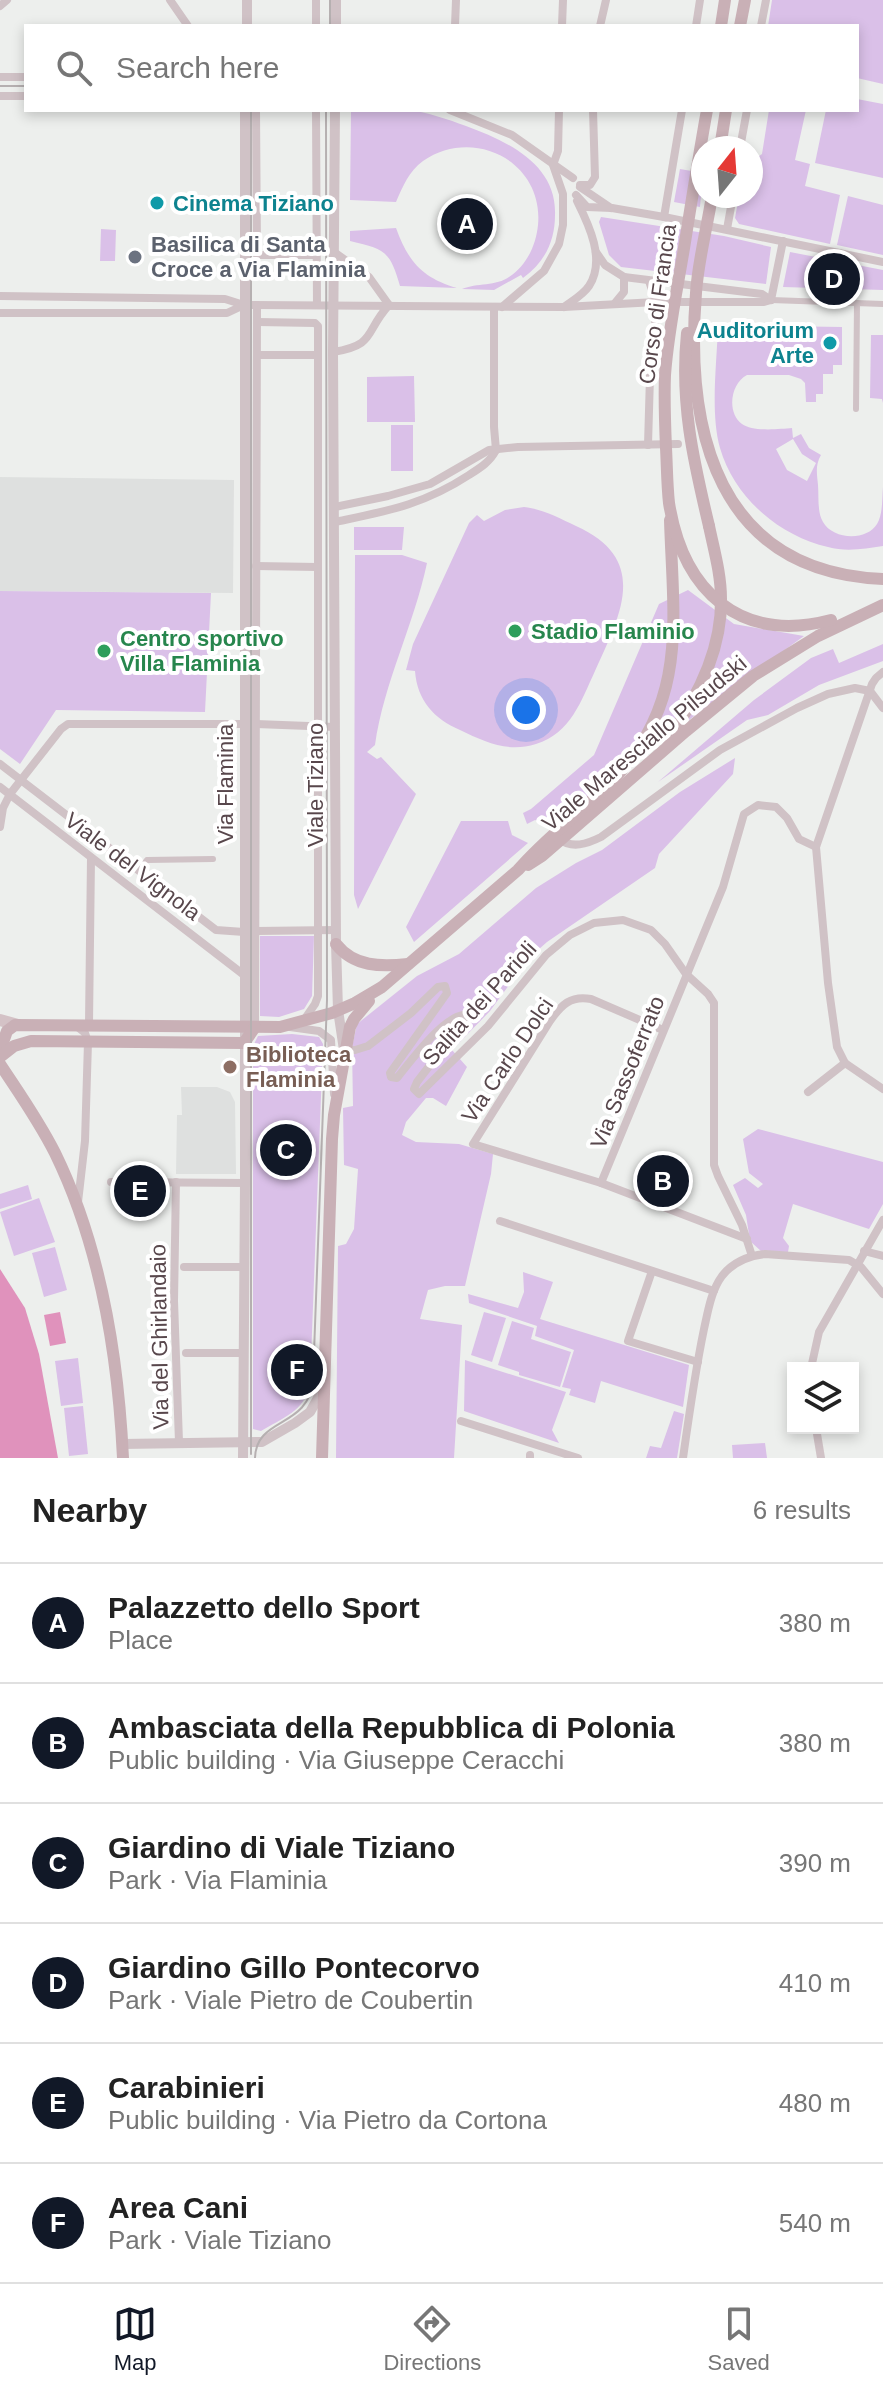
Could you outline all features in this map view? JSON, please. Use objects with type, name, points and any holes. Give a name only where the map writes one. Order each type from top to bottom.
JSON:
[{"type":"main road","points":[[721,24],[725,0]]},
{"type":"main road","points":[[740,24],[745,0]]},
{"type":"main road","name":"Corso di Francia","points":[[629,761],[661,704],[671,671],[674,627],[665,417],[667,360],[707,112]]},
{"type":"main road","points":[[722,136],[726,112]]},
{"type":"main road","name":"Corso di Francia","points":[[710,208],[696,291],[694,360],[700,419],[712,462],[728,495],[755,529],[775,546],[795,558],[837,573],[883,579]]},
{"type":"main road","points":[[641,769],[666,742],[706,675],[715,645],[721,600],[685,401],[686,349],[696,291]]},
{"type":"main road","name":"Corso di Francia","points":[[670,505],[689,566],[699,584],[720,604],[744,618],[771,625],[804,626],[883,604]]},
{"type":"main road","name":"Viale Maresciallo Pilsudski","points":[[557,837],[728,695],[764,669],[818,636],[883,604]]},
{"type":"main road","name":"Viale Maresciallo Pilsudski","points":[[382,987],[518,870],[542,856],[629,761]]},
{"type":"main road","points":[[336,937],[348,956],[368,964],[381,967],[408,964]]},
{"type":"main road","points":[[0,1054],[11,1026],[280,1027],[338,1010],[382,987]]},
{"type":"main road","points":[[344,1050],[354,1019],[382,987]]},
{"type":"main road","points":[[1,1019],[18,1025]]},
{"type":"main road","points":[[0,1054],[28,1041],[244,1043],[250,1026]]},
{"type":"main road","name":"Viale Tiziano","points":[[322,1458],[334,1115],[344,1050]]},
{"type":"main road","points":[[0,1064],[42,1128],[62,1169],[98,1274],[117,1382],[123,1458]]},
{"type":"street","points":[[0,6],[7,0]]},
{"type":"street","points":[[170,0],[187,24]]},
{"type":"street","points":[[247,0],[247,24]]},
{"type":"street","points":[[316,0],[316,24]]},
{"type":"street","points":[[336,0],[336,24]]},
{"type":"street","points":[[455,24],[456,0]]},
{"type":"street","points":[[562,24],[563,0]]},
{"type":"street","points":[[600,24],[606,0]]},
{"type":"street","points":[[696,24],[700,0]]},
{"type":"street","points":[[761,24],[766,0]]},
{"type":"street","points":[[0,77],[24,77]]},
{"type":"street","points":[[0,96],[24,96]]},
{"type":"street","name":"Via Flaminia","points":[[245,112],[250,1026]]},
{"type":"street","points":[[256,112],[257,255],[316,255]]},
{"type":"street","points":[[316,112],[317,305]]},
{"type":"street","name":"Viale Tiziano","points":[[335,112],[336,937],[338,1010],[344,1050]]},
{"type":"street","points":[[456,112],[512,135],[553,165],[577,188],[584,205],[727,229],[883,262]]},
{"type":"street","points":[[559,112],[558,151],[553,165],[562,190],[569,197],[577,188],[590,185],[595,177],[593,112]]},
{"type":"street","points":[[664,217],[682,112]]},
{"type":"street","points":[[742,136],[747,112]]},
{"type":"street","points":[[335,522],[424,500],[491,460],[496,450],[498,308],[544,271],[554,256],[562,231],[565,179],[612,208]]},
{"type":"street","points":[[577,188],[596,252],[605,265],[624,277],[762,294],[771,300]]},
{"type":"street","points":[[727,229],[731,208]]},
{"type":"street","points":[[588,228],[593,215],[601,209]]},
{"type":"street","points":[[771,300],[783,241]]},
{"type":"street","points":[[334,252],[369,277],[389,305]]},
{"type":"street","points":[[564,307],[585,291],[590,283],[596,265],[596,252]]},
{"type":"street","points":[[615,303],[624,292],[624,277]]},
{"type":"street","points":[[648,445],[656,302],[649,281]]},
{"type":"street","points":[[713,302],[715,288]]},
{"type":"street","points":[[0,296],[225,299],[244,305],[498,308],[771,300],[883,304]]},
{"type":"street","points":[[44,296],[45,313]]},
{"type":"street","points":[[856,409],[857,303]]},
{"type":"street","points":[[0,313],[227,313],[244,305]]},
{"type":"street","name":"Via Flaminia","points":[[250,724],[256,566],[257,305]]},
{"type":"street","points":[[333,352],[365,342],[389,305]]},
{"type":"street","name":"Viale Tiziano","points":[[258,322],[316,323],[318,326],[318,996],[304,1020]]},
{"type":"street","points":[[257,355],[317,355]]},
{"type":"street","points":[[335,507],[434,482],[487,451],[518,447],[678,444]]},
{"type":"street","points":[[420,487],[424,500]]},
{"type":"street","points":[[256,566],[317,567]]},
{"type":"street","points":[[883,672],[870,691],[816,847],[837,1047],[845,1063],[883,1089]]},
{"type":"street","points":[[557,837],[570,844],[586,844],[608,833],[720,750],[787,712],[839,691],[855,688],[870,691],[883,708]]},
{"type":"street","points":[[0,827],[10,794],[68,724],[335,727]]},
{"type":"street","name":"Viale del Vignola","points":[[0,764],[216,930],[318,930],[336,937]]},
{"type":"street","name":"Viale del Vignola","points":[[0,787],[244,975]]},
{"type":"street","name":"Via Sassoferrato","points":[[601,1183],[723,887],[741,820],[746,812],[761,805],[776,807],[787,818],[799,839],[816,847]]},
{"type":"street","points":[[89,1024],[91,858]]},
{"type":"street","points":[[139,871],[147,860],[213,859]]},
{"type":"street","name":"Salita dei Parioli","points":[[344,1050],[368,1046],[411,1013],[438,987],[445,986],[447,993],[390,1073],[391,1077],[397,1078],[436,1034],[453,1019],[463,1015],[464,1021],[417,1082],[414,1089],[419,1094],[493,1021],[546,955],[576,931],[601,921],[623,920],[651,930],[686,974]]},
{"type":"street","points":[[205,944],[214,938],[216,930]]},
{"type":"street","name":"Via Flaminia","points":[[250,931],[244,975],[250,1026]]},
{"type":"street","points":[[686,974],[708,994],[714,1006],[714,1165],[752,1256]]},
{"type":"street","name":"Via Carlo Dolci","points":[[601,1183],[473,1144],[550,1021],[568,1001],[591,999],[663,1030]]},
{"type":"street","points":[[74,1024],[85,1033],[88,1042],[85,1141],[77,1207]]},
{"type":"street","points":[[280,1027],[316,1030],[331,1040],[334,1115]]},
{"type":"street","points":[[243,1458],[244,1043]]},
{"type":"street","points":[[808,1092],[845,1063]]},
{"type":"street","points":[[111,1182],[245,1183]]},
{"type":"street","name":"Via del Ghirlandaio","points":[[176,1182],[174,1301],[179,1442]]},
{"type":"street","points":[[601,1183],[747,1239]]},
{"type":"street","points":[[812,1362],[819,1332],[883,1220]]},
{"type":"street","points":[[500,1221],[714,1291]]},
{"type":"street","points":[[864,1251],[883,1256]]},
{"type":"street","points":[[683,1458],[698,1362],[714,1291],[729,1268],[752,1256],[773,1254],[846,1259],[857,1264],[883,1294]]},
{"type":"street","points":[[184,1267],[245,1267]]},
{"type":"street","points":[[652,1271],[628,1341],[698,1362]]},
{"type":"street","points":[[186,1353],[244,1353]]},
{"type":"street","points":[[122,1444],[265,1441],[301,1420],[316,1403],[323,1376]]},
{"type":"street","points":[[461,1421],[578,1458]]},
{"type":"street","points":[[817,1434],[821,1458]]},
{"type":"shaded area","points":[[772,0],[883,0],[883,84],[859,78],[859,24],[768,24]]},
{"type":"shaded area","points":[[859,99],[883,104],[883,178],[815,163],[826,112],[859,112]]},
{"type":"shaded area","points":[[351,112],[418,112],[482,132],[527,157],[548,182],[555,215],[553,234],[537,265],[523,278],[521,275],[494,290],[462,289],[509,277],[526,261],[537,232],[537,203],[530,184],[518,168],[502,156],[483,149],[463,147],[443,151],[423,161],[410,174],[396,202],[350,200]]},
{"type":"shaded area","points":[[769,112],[806,112],[795,160],[810,164],[805,186],[840,195],[830,244],[739,224],[735,218],[737,208],[763,208],[763,148]]},
{"type":"shaded area","points":[[680,169],[691,171],[691,205],[674,202]]},
{"type":"shaded area","points":[[848,196],[883,205],[883,255],[837,245]]},
{"type":"shaded area","points":[[601,217],[724,236],[771,247],[766,284],[621,267],[609,255],[599,222]]},
{"type":"shaded area","points":[[396,228],[418,267],[434,279],[457,288],[400,286],[393,265],[384,253],[350,241],[350,231]]},
{"type":"shaded area","points":[[101,229],[116,230],[115,261],[100,261]]},
{"type":"shaded area","points":[[790,252],[883,270],[883,290],[783,287]]},
{"type":"shaded area","points":[[718,325],[842,327],[842,365],[833,365],[833,374],[823,374],[823,394],[816,394],[816,402],[806,402],[805,383],[801,379],[789,375],[747,375],[737,384],[732,405],[737,419],[747,427],[792,428],[793,438],[801,434],[809,448],[821,455],[817,470],[820,514],[823,522],[834,532],[858,536],[872,530],[880,516],[883,487],[883,546],[841,549],[810,542],[776,524],[747,498],[727,466],[717,434]],"holes":[[[793,439],[802,454],[816,463],[807,481],[787,470],[776,449]]]},
{"type":"shaded area","points":[[871,335],[883,335],[883,403],[882,399],[870,398]]},
{"type":"shaded area","points":[[414,376],[415,422],[367,422],[367,377]]},
{"type":"shaded area","points":[[391,425],[413,425],[413,471],[391,471]]},
{"type":"shaded area","points":[[0,477],[234,480],[233,593],[0,591]]},
{"type":"shaded area","name":"Stadio Flaminio","points":[[524,507],[551,514],[599,540],[614,555],[622,572],[623,590],[613,630],[573,715],[548,739],[526,746],[506,747],[442,720],[423,700],[415,671],[406,670],[413,644],[469,523],[477,515],[484,521],[505,510]]},
{"type":"shaded area","points":[[354,527],[404,527],[402,550],[354,550]]},
{"type":"shaded area","points":[[355,555],[402,555],[427,563],[385,699],[375,745],[367,752],[377,759],[381,757],[416,794],[358,909],[354,895]]},
{"type":"shaded area","points":[[688,590],[734,624],[804,636],[551,826],[535,820],[527,824],[523,813],[594,755],[659,604]]},
{"type":"shaded area","name":"Centro sportivo Villa Flaminia","points":[[0,591],[211,593],[205,712],[56,710],[20,764],[0,749]]},
{"type":"shaded area","points":[[883,644],[883,661],[819,685],[768,715],[747,720],[658,782],[754,700],[811,658],[833,649],[839,663]]},
{"type":"shaded area","points":[[735,758],[733,774],[659,854],[655,868],[547,942],[529,958],[490,1011],[452,1050],[467,1067],[446,1106],[433,1098],[426,1098],[406,1122],[402,1135],[416,1142],[459,1144],[493,1154],[465,1286],[428,1290],[420,1319],[462,1325],[454,1458],[336,1458],[338,1246],[346,1244],[354,1229],[358,1169],[344,1165],[343,1108],[353,1106],[352,1047],[357,1024],[417,976],[459,954],[536,888],[602,850],[680,792]]},
{"type":"shaded area","points":[[461,821],[508,821],[512,835],[528,843],[414,942],[406,927]]},
{"type":"shaded area","points":[[260,936],[314,936],[312,996],[304,1009],[279,1017],[260,1016]]},
{"type":"shaded area","points":[[292,1034],[319,1037],[323,1044],[310,1385],[297,1408],[261,1431],[253,1429],[253,1046],[258,1036]]},
{"type":"shaded area","points":[[181,1087],[217,1087],[230,1092],[235,1102],[236,1174],[176,1174],[177,1115],[182,1115]]},
{"type":"shaded area","points":[[758,1129],[883,1162],[883,1204],[869,1229],[793,1204],[783,1238],[789,1246],[788,1252],[762,1252],[750,1241],[746,1215],[733,1185],[745,1178],[758,1188],[763,1184],[749,1173],[743,1139]]},
{"type":"shaded area","points":[[28,1185],[32,1199],[0,1209],[0,1194]]},
{"type":"shaded area","points":[[39,1198],[55,1242],[14,1256],[0,1212]]},
{"type":"shaded area","points":[[55,1247],[67,1290],[44,1297],[32,1253]]},
{"type":"shaded area","points":[[0,1269],[25,1308],[39,1354],[58,1458],[0,1458]]},
{"type":"shaded area","points":[[523,1272],[553,1282],[540,1319],[689,1365],[683,1407],[601,1381],[595,1403],[569,1395],[571,1389],[562,1387],[574,1350],[535,1336],[537,1326],[469,1303],[468,1294],[518,1308],[524,1292]]},
{"type":"shaded area","points":[[60,1312],[66,1343],[50,1346],[44,1315]]},
{"type":"shaded area","points":[[484,1312],[506,1318],[492,1362],[471,1355]]},
{"type":"shaded area","points":[[512,1321],[534,1328],[531,1339],[571,1352],[560,1387],[519,1375],[519,1372],[498,1365]]},
{"type":"shaded area","points":[[78,1358],[83,1403],[61,1406],[55,1361]]},
{"type":"shaded area","points":[[465,1360],[566,1392],[552,1430],[559,1443],[464,1411]]},
{"type":"shaded area","points":[[83,1406],[88,1454],[69,1456],[64,1408]]},
{"type":"shaded area","points":[[674,1411],[684,1414],[677,1458],[646,1458],[650,1446],[661,1448]]},
{"type":"shaded area","points":[[765,1443],[767,1458],[733,1458],[732,1445]]},
{"type":"tram line","points":[[330,0],[330,24]]},
{"type":"tram line","points":[[0,86],[24,86]]},
{"type":"tram line","points":[[251,112],[251,1454]]},
{"type":"tram line","points":[[255,1458],[264,1435],[302,1407],[313,1380],[327,1000],[326,112]]},
{"type":"place","name":"Cinema Tiziano","points":[[157,203]]},
{"type":"place","name":"Palazzetto dello Sport","points":[[467,224]]},
{"type":"place","name":"Basilica di Santa Croce a Via Flaminia","points":[[135,257]]},
{"type":"place","name":"Giardino Gillo Pontecorvo","points":[[834,279]]},
{"type":"place","name":"Auditorium Arte","points":[[830,343]]},
{"type":"place","name":"Stadio Flaminio","points":[[515,631]]},
{"type":"place","name":"Centro sportivo Villa Flaminia","points":[[104,651]]},
{"type":"place","name":"Biblioteca Flaminia","points":[[230,1067]]},
{"type":"place","name":"Giardino di Viale Tiziano","points":[[286,1150]]},
{"type":"place","name":"Ambasciata della Repubblica di Polonia","points":[[663,1181]]},
{"type":"place","name":"Carabinieri","points":[[140,1191]]},
{"type":"place","name":"Area Cani","points":[[297,1370]]}]
